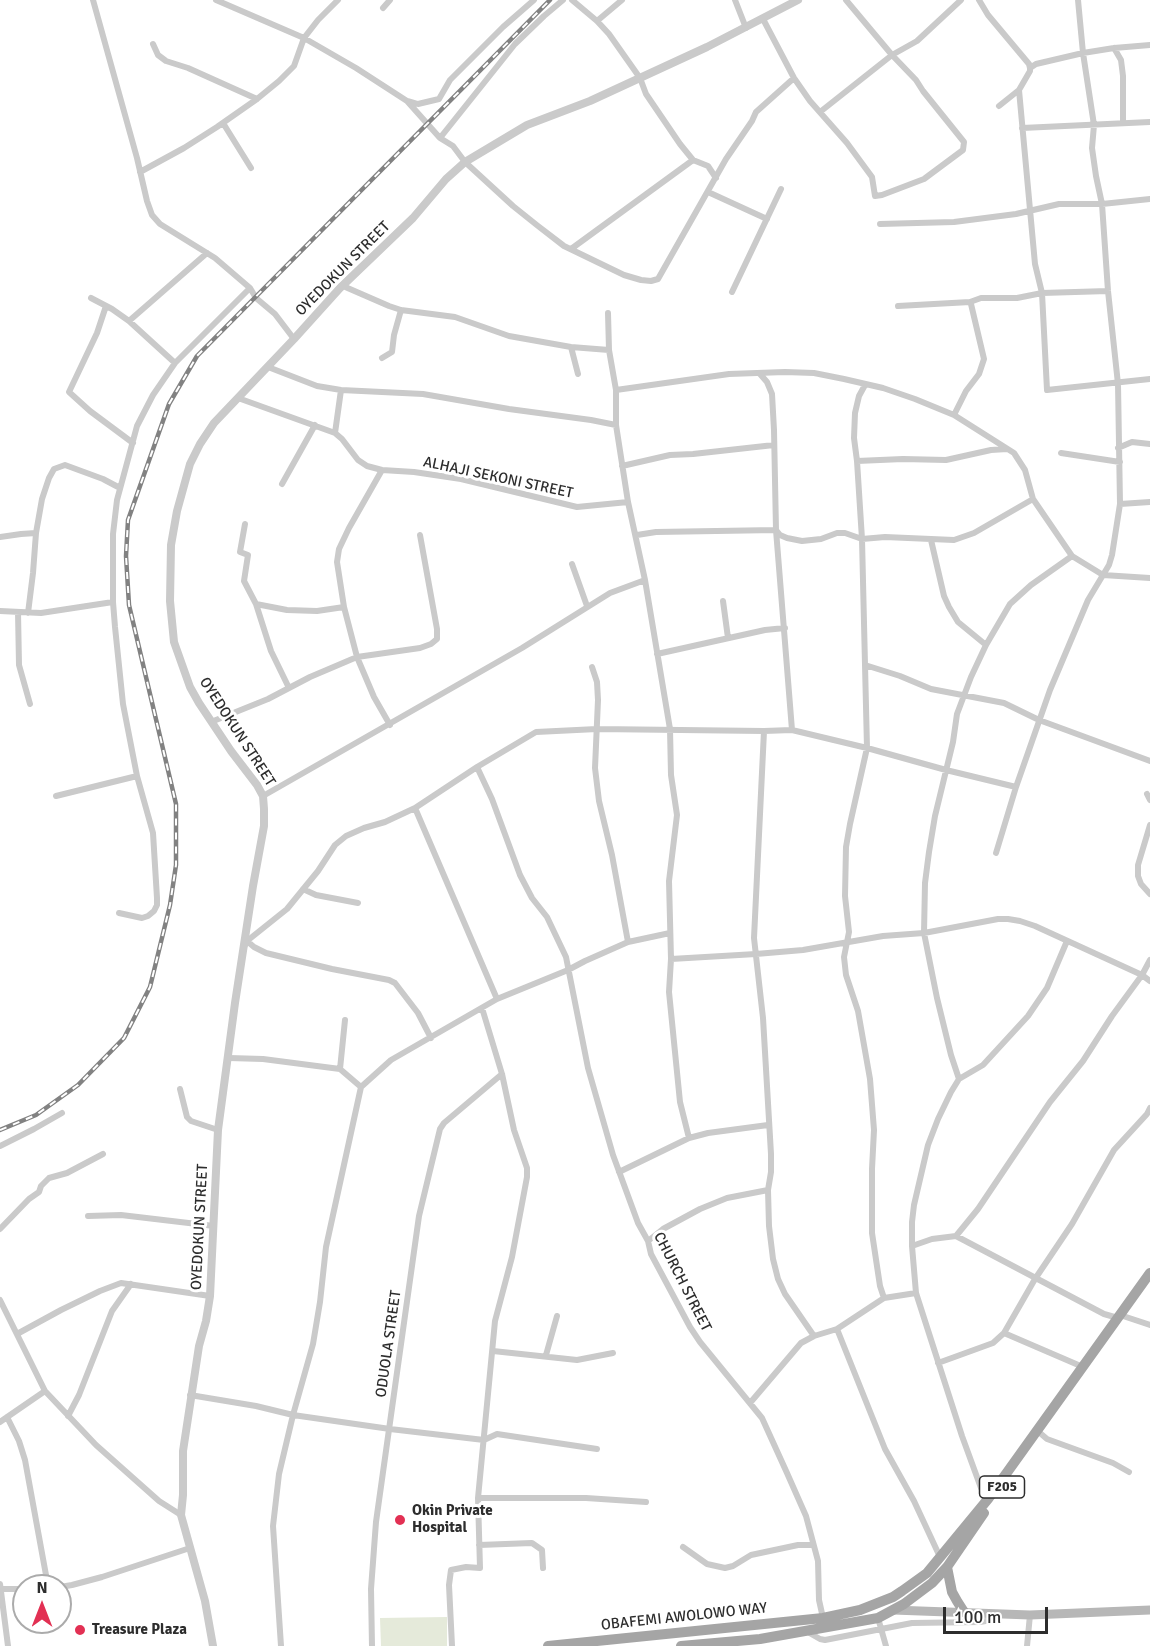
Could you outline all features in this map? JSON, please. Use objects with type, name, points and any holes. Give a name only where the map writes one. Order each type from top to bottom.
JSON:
[{"type":"main road","name":"F205","points":[[806,1631],[878,1618],[925,1588],[947,1567],[1150,1273]]},
{"type":"main road","name":"F205","points":[[823,1618],[860,1610],[893,1597],[927,1573],[988,1499],[1150,1278]]},
{"type":"main road","points":[[947,1567],[952,1592],[964,1612]]},
{"type":"main road","points":[[893,1610],[1030,1615],[1150,1610]]},
{"type":"main road","name":"OBAFEMI AWOLOWO WAY","points":[[548,1646],[823,1618]]},
{"type":"main road","points":[[760,1625],[760,1639]]},
{"type":"main road","name":"OBAFEMI AWOLOWO WAY","points":[[683,1646],[760,1639],[806,1631]]},
{"type":"street","points":[[93,0],[152,215],[160,225],[207,253],[250,288],[256,298],[275,314],[294,339]]},
{"type":"street","points":[[216,0],[304,38],[407,101],[440,138],[453,146],[465,162],[513,206],[564,246],[624,275],[641,280],[658,279],[756,112],[794,78]]},
{"type":"street","points":[[140,172],[223,123],[287,74],[294,66],[304,38],[338,0]]},
{"type":"street","points":[[382,8],[390,0]]},
{"type":"street","points":[[407,101],[418,104],[439,99],[450,80],[503,27],[534,0]]},
{"type":"street","points":[[440,138],[515,44],[563,0]]},
{"type":"street","points":[[572,0],[609,34],[640,78],[646,94],[663,120],[693,160],[708,166],[716,178]]},
{"type":"street","points":[[597,21],[622,0]]},
{"type":"street","points":[[735,0],[746,28]]},
{"type":"street","name":"OYEDOKUN STREET","points":[[213,1646],[205,1600],[181,1515],[183,1450],[190,1395],[210,1296],[218,1130],[222,1093],[264,826],[263,796],[211,722],[190,687],[174,642],[170,601],[171,545],[177,511],[190,464],[214,423],[343,286],[413,218],[446,179],[465,162],[527,124],[590,101],[746,28],[798,0]]},
{"type":"street","points":[[763,19],[794,78],[872,177],[875,196],[885,194],[924,179],[957,156],[964,148],[964,142],[916,80],[846,0]]},
{"type":"street","points":[[820,112],[892,55],[917,41],[961,0]]},
{"type":"street","points":[[979,0],[1030,68],[1019,90],[999,106]]},
{"type":"street","points":[[996,854],[1016,787],[1040,720],[1088,600],[1109,565],[1120,504],[1118,384],[1102,204],[1092,148],[1094,124],[1083,53],[1078,0]]},
{"type":"street","points":[[153,44],[158,55],[166,61],[188,68],[257,99]]},
{"type":"street","points":[[1030,68],[1036,64],[1083,53],[1150,45]]},
{"type":"street","points":[[1114,48],[1121,60],[1124,123]]},
{"type":"street","points":[[1019,90],[1035,264],[1042,293],[1047,390],[1150,379]]},
{"type":"street","points":[[1022,128],[1150,122]]},
{"type":"street","points":[[223,123],[250,168]]},
{"type":"street","points":[[571,249],[693,160]]},
{"type":"street","points":[[732,292],[781,189]]},
{"type":"street","points":[[708,192],[767,219]]},
{"type":"street","points":[[880,225],[954,222],[1006,216],[1059,204],[1102,204],[1150,199]]},
{"type":"street","points":[[129,321],[207,253]]},
{"type":"street","points":[[343,286],[401,310],[455,317],[509,336],[571,347],[609,350]]},
{"type":"street","points":[[119,914],[142,918],[148,916],[157,905],[153,833],[137,776],[123,704],[113,602],[113,534],[117,500],[138,426],[153,395],[174,363],[250,288]]},
{"type":"street","points":[[898,306],[970,302],[981,298],[1017,298],[1042,293],[1108,291]]},
{"type":"street","points":[[91,298],[129,321],[174,363]]},
{"type":"street","points":[[954,415],[966,391],[979,374],[984,359],[970,302]]},
{"type":"street","points":[[106,306],[98,333],[69,392],[133,443]]},
{"type":"street","points":[[382,358],[392,352],[401,310]]},
{"type":"street","points":[[609,313],[609,350],[616,390],[616,425],[670,729],[671,775],[677,815],[669,881],[671,959],[669,992],[679,1091],[689,1138]]},
{"type":"street","points":[[571,347],[578,374]]},
{"type":"street","points":[[268,367],[317,386],[341,390],[423,394],[509,410],[616,425]]},
{"type":"street","points":[[616,390],[729,374],[785,372],[814,373],[883,388],[915,399],[954,415],[1014,453],[1025,470],[1033,499],[1072,556],[1103,574],[1150,579]]},
{"type":"street","points":[[760,374],[767,382],[772,394],[776,530],[792,730]]},
{"type":"street","points":[[865,385],[859,396],[855,413],[854,438],[862,539],[867,748],[846,847],[845,896],[849,932],[844,957],[846,975],[858,1011],[870,1079],[874,1130],[872,1233],[884,1298]]},
{"type":"street","points":[[335,433],[341,390]]},
{"type":"street","name":"ALHAJI SEKONI STREET","points":[[238,398],[335,433],[358,460],[367,466],[382,470],[461,479],[577,507],[628,502]]},
{"type":"street","points":[[282,484],[315,425]]},
{"type":"street","points":[[1118,448],[1132,442],[1150,444]]},
{"type":"street","points":[[622,465],[670,455],[774,445]]},
{"type":"street","points":[[857,461],[946,460],[1008,448]]},
{"type":"street","points":[[1061,453],[1120,462]]},
{"type":"street","points":[[28,613],[36,533],[42,499],[54,469],[65,465],[120,488]]},
{"type":"street","points":[[382,470],[349,528],[339,549],[337,562],[344,607],[357,657],[374,697],[390,725]]},
{"type":"street","points":[[776,530],[787,538],[802,541],[821,539],[837,532],[862,539],[885,537],[954,540],[964,538],[1033,499]]},
{"type":"street","points":[[1120,504],[1150,502]]},
{"type":"street","points":[[245,524],[240,552],[248,555],[244,581],[256,604],[271,651],[289,688]]},
{"type":"street","points":[[637,536],[656,532],[776,530]]},
{"type":"street","points":[[0,537],[36,533]]},
{"type":"street","points":[[211,722],[268,699],[310,676],[357,657],[420,648],[437,639],[420,535]]},
{"type":"street","points":[[931,540],[944,596],[949,607],[958,622],[986,645]]},
{"type":"street","points":[[959,1078],[937,998],[924,933],[925,883],[929,852],[957,714],[970,676],[1010,604],[1031,585],[1072,556]]},
{"type":"street","points":[[572,564],[587,606]]},
{"type":"street","points":[[263,796],[522,648],[610,592],[645,580]]},
{"type":"street","points":[[723,601],[728,638]]},
{"type":"street","points":[[0,611],[49,612],[113,602]]},
{"type":"street","points":[[256,604],[287,610],[317,611],[344,607]]},
{"type":"street","points":[[18,612],[19,665],[30,704]]},
{"type":"street","points":[[657,654],[765,630],[785,628]]},
{"type":"street","points":[[865,665],[931,688],[1004,703],[1040,720],[1150,761]]},
{"type":"street","points":[[592,667],[597,682],[598,700],[595,768],[599,801],[612,855],[628,942]]},
{"type":"street","points":[[243,950],[247,941],[287,909],[318,871],[335,845],[346,836],[415,808],[536,732],[597,729],[792,730],[1016,787]]},
{"type":"street","points":[[764,731],[754,938],[771,1154],[768,1190],[769,1226],[772,1259],[778,1279],[785,1294],[814,1336]]},
{"type":"street","name":"CHURCH STREET","points":[[477,767],[492,799],[520,874],[532,898],[547,917],[566,957],[588,1068],[619,1172],[638,1222],[648,1241],[651,1254],[700,1342],[762,1418],[806,1516],[818,1561],[819,1600],[823,1618]]},
{"type":"street","points":[[56,796],[137,776]]},
{"type":"street","points":[[415,808],[496,999]]},
{"type":"street","points":[[1150,825],[1138,865],[1138,876],[1141,884],[1150,894]]},
{"type":"street","points":[[303,889],[316,895],[357,903]]},
{"type":"street","points":[[671,959],[803,950],[883,936],[924,933],[1008,919],[1028,924],[1067,940],[1142,975],[1150,981]]},
{"type":"street","points":[[281,1646],[273,1526],[279,1474],[313,1344],[326,1247],[361,1087],[391,1060],[496,999],[568,970],[628,942],[670,933]]},
{"type":"street","points":[[988,1499],[981,1488],[916,1293],[912,1246],[914,1205],[928,1145],[938,1119],[959,1078],[983,1065],[1028,1016],[1047,988],[1067,940]]},
{"type":"street","points":[[247,941],[266,953],[395,983],[418,1013],[431,1038]]},
{"type":"street","points":[[956,1236],[978,1209],[1050,1102],[1083,1061],[1150,960]]},
{"type":"street","points":[[452,1646],[449,1585],[451,1570],[466,1567],[480,1568],[478,1498],[495,1322],[512,1257],[527,1168],[514,1130],[502,1074],[482,1008]]},
{"type":"street","points":[[340,1070],[345,1020]]},
{"type":"street","points":[[229,1058],[263,1059],[340,1070],[361,1087]]},
{"type":"street","name":"ODUOLA STREET","points":[[372,1646],[371,1589],[376,1522],[419,1216],[440,1129],[444,1123],[502,1074]]},
{"type":"street","points":[[180,1089],[187,1117],[191,1121],[218,1130]]},
{"type":"street","points":[[938,1363],[993,1343],[1004,1334],[1035,1279],[1072,1224],[1114,1150],[1150,1108]]},
{"type":"street","points":[[0,1146],[62,1113]]},
{"type":"street","points":[[619,1172],[689,1138],[708,1133],[768,1125]]},
{"type":"street","points":[[0,1229],[29,1199],[39,1192],[40,1186],[49,1178],[67,1173],[103,1154]]},
{"type":"street","points":[[648,1241],[663,1229],[700,1209],[727,1198],[768,1190]]},
{"type":"street","points":[[88,1216],[122,1215],[214,1226]]},
{"type":"street","points":[[912,1246],[932,1239],[956,1236],[1104,1314],[1150,1325]]},
{"type":"street","points":[[18,1334],[100,1290],[121,1283],[210,1296]]},
{"type":"street","points":[[68,1416],[79,1395],[112,1311],[131,1284]]},
{"type":"street","points":[[750,1403],[801,1342],[837,1329],[884,1298],[916,1293]]},
{"type":"street","points":[[0,1300],[45,1391],[96,1445],[159,1501],[181,1515]]},
{"type":"street","points":[[546,1355],[557,1316]]},
{"type":"street","points":[[837,1329],[885,1449],[914,1501],[940,1557]]},
{"type":"street","points":[[1004,1334],[1083,1367]]},
{"type":"street","points":[[493,1351],[577,1360],[613,1353]]},
{"type":"street","points":[[0,1422],[45,1391]]},
{"type":"street","points":[[190,1395],[293,1415],[390,1429],[484,1440],[497,1434],[597,1449]]},
{"type":"street","points":[[7,1417],[19,1441],[25,1460],[46,1574]]},
{"type":"street","points":[[1040,1433],[1047,1439],[1113,1463],[1129,1472]]},
{"type":"street","points":[[478,1498],[586,1498],[646,1502]]},
{"type":"street","points":[[479,1545],[532,1543],[542,1550],[543,1568]]},
{"type":"street","points":[[683,1547],[707,1564],[725,1568],[751,1555],[798,1545],[813,1545]]},
{"type":"street","points":[[72,1586],[190,1548]]},
{"type":"street","points":[[0,1587],[8,1646]]},
{"type":"street","points":[[806,1631],[825,1640],[912,1623],[980,1622],[1003,1614]]},
{"type":"street","points":[[1027,1646],[1030,1615]]},
{"type":"street","points":[[878,1618],[886,1646]]},
{"type":"green space","points":[[447,1617],[447,1646],[381,1646],[380,1618]]},
{"type":"railway","points":[[0,1130],[36,1115],[78,1085],[124,1038],[150,987],[170,905],[176,865],[176,804],[129,605],[126,556],[128,520],[169,404],[197,356],[550,0]]},
{"type":"place","name":"Okin Private Hospital","points":[[400,1520]]},
{"type":"place","name":"Treasure Plaza","points":[[80,1630]]}]
